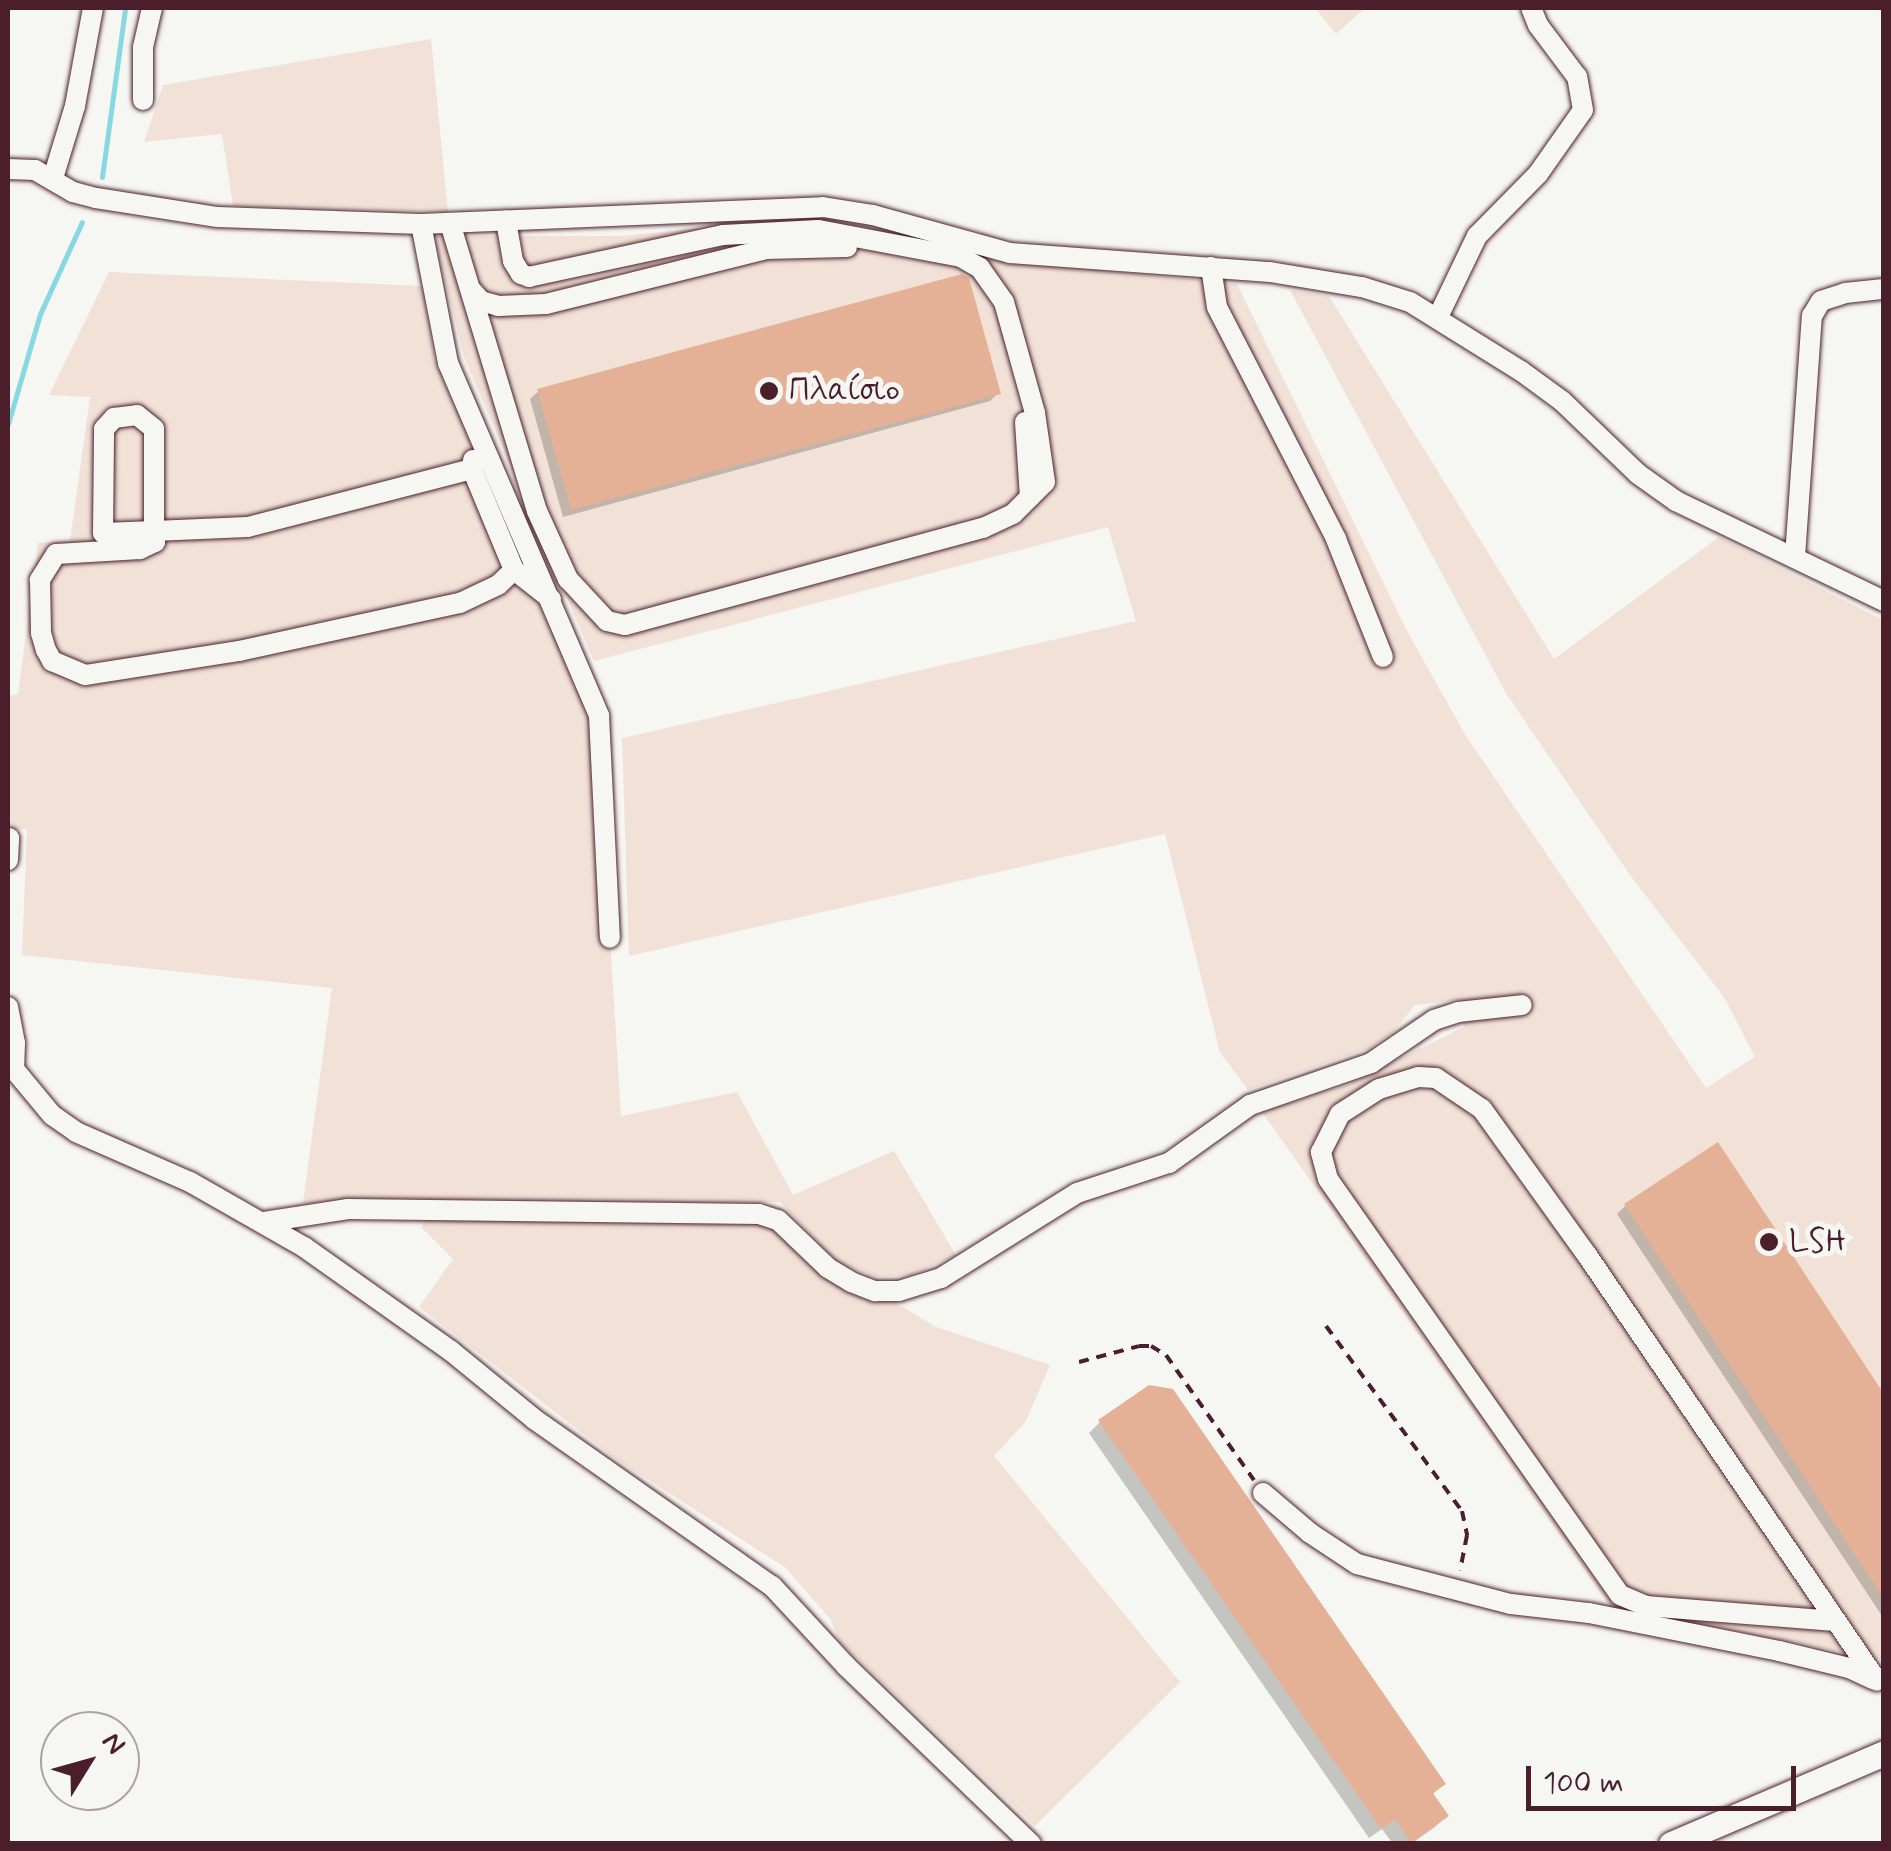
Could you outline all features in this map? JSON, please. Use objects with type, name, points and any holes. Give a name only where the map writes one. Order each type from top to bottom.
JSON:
[{"type":"main road","points":[[1671,1844],[1884,1753]]},
{"type":"street","points":[[54,178],[75,106],[93,8]]},
{"type":"street","points":[[143,100],[143,46],[152,8]]},
{"type":"street","points":[[1438,317],[1477,236],[1538,174],[1583,110],[1577,76],[1538,25],[1531,8]]},
{"type":"street","points":[[8,169],[35,170],[73,192],[154,210],[218,217],[421,224],[823,207],[874,216],[1010,254],[1211,267],[1362,287],[1410,302],[1438,317],[1562,401],[1638,474],[1676,501],[1884,602]]},
{"type":"street","points":[[450,223],[550,543],[589,607],[607,622],[625,626],[983,528],[1013,514],[1045,482],[1045,462],[1004,302],[991,280],[960,257],[818,230],[723,235],[530,278],[521,274],[513,261],[506,221]]},
{"type":"street","points":[[421,224],[448,362],[553,600],[599,716],[610,938]]},
{"type":"street","points":[[472,291],[481,302],[498,306],[546,304],[766,250],[829,244],[965,266],[987,293],[1028,433],[1030,498]]},
{"type":"street","points":[[1211,267],[1218,307],[1336,539],[1383,657]]},
{"type":"street","points":[[1795,557],[1812,316],[1821,301],[1845,293],[1884,290]]},
{"type":"street","points":[[472,470],[247,528],[154,531],[103,533],[104,429],[122,415],[144,418],[154,430],[154,531],[155,542],[140,549],[64,550],[44,567],[40,580],[41,633],[52,661],[68,672],[85,675],[239,651],[460,603],[498,584],[514,570]]},
{"type":"street","points":[[476,428],[472,470],[514,570],[553,600]]},
{"type":"street","points":[[8,860],[9,838]]},
{"type":"street","points":[[264,1222],[348,1210],[759,1214],[778,1220],[828,1268],[851,1282],[876,1291],[899,1291],[941,1278],[1077,1192],[1169,1163],[1250,1105],[1371,1062],[1434,1020],[1458,1012],[1522,1004]]},
{"type":"street","points":[[8,1008],[15,1043],[11,1066],[52,1115],[76,1132],[264,1222],[451,1351],[534,1419],[772,1586],[834,1654],[1031,1844]]},
{"type":"street","points":[[1835,1621],[1646,1606],[1620,1595],[1328,1179],[1321,1152],[1340,1114],[1380,1089],[1418,1078],[1436,1078],[1482,1109],[1835,1621],[1880,1687]]},
{"type":"street","points":[[1263,1493],[1300,1526],[1357,1564],[1511,1604],[1589,1613],[1779,1650],[1850,1668],[1880,1687]]},
{"type":"path","points":[[1326,1326],[1462,1511],[1466,1536],[1456,1590]]},
{"type":"path","points":[[1079,1362],[1138,1346],[1151,1346],[1166,1355],[1263,1493]]},
{"type":"shaded area","points":[[1315,8],[1365,8],[1336,34]]},
{"type":"shaded area","points":[[431,39],[448,212],[233,206],[222,134],[144,142],[163,85]]},
{"type":"shaded area","points":[[773,221],[829,222],[984,258],[1237,284],[1408,633],[1466,736],[1706,1088],[1755,1057],[1724,997],[1630,875],[1507,695],[1290,290],[1329,296],[1554,659],[1719,537],[1883,620],[1883,1660],[1610,1606],[1262,1112],[1347,1085],[1464,1027],[1458,1000],[1415,1005],[1393,1032],[1370,1048],[1248,1090],[1220,1052],[1165,834],[629,956],[622,738],[1136,621],[1108,527],[594,661],[464,357],[434,236],[619,236]]},
{"type":"shaded area","points":[[109,272],[422,286],[435,362],[597,728],[621,1116],[737,1092],[793,1195],[894,1151],[956,1255],[911,1275],[876,1277],[838,1263],[780,1202],[303,1203],[332,988],[22,955],[27,829],[10,829],[8,696],[18,694],[38,543],[70,541],[90,397],[49,395]]},
{"type":"shaded area","points":[[426,1207],[774,1208],[831,1264],[936,1327],[1050,1365],[1026,1421],[994,1456],[1180,1682],[1035,1826],[839,1641],[831,1620],[786,1568],[616,1459],[419,1307],[453,1259],[422,1228]]},
{"type":"building","name":"Πλαίσιο","points":[[962,274],[969,278],[1001,394],[571,510],[537,389]]},
{"type":"building","points":[[1718,1142],[1884,1394],[1884,1599],[1624,1204]]},
{"type":"building","points":[[1149,1385],[1173,1389],[1446,1784],[1433,1793],[1449,1816],[1411,1843],[1395,1820],[1381,1829],[1098,1420]]},
{"type":"waterway","points":[[102,177],[125,8]]},
{"type":"waterway","points":[[8,424],[40,314],[82,222]]},
{"type":"place","name":"Πλαίσιο","points":[[769,391]]},
{"type":"place","name":"LSH","points":[[1769,1242]]}]
